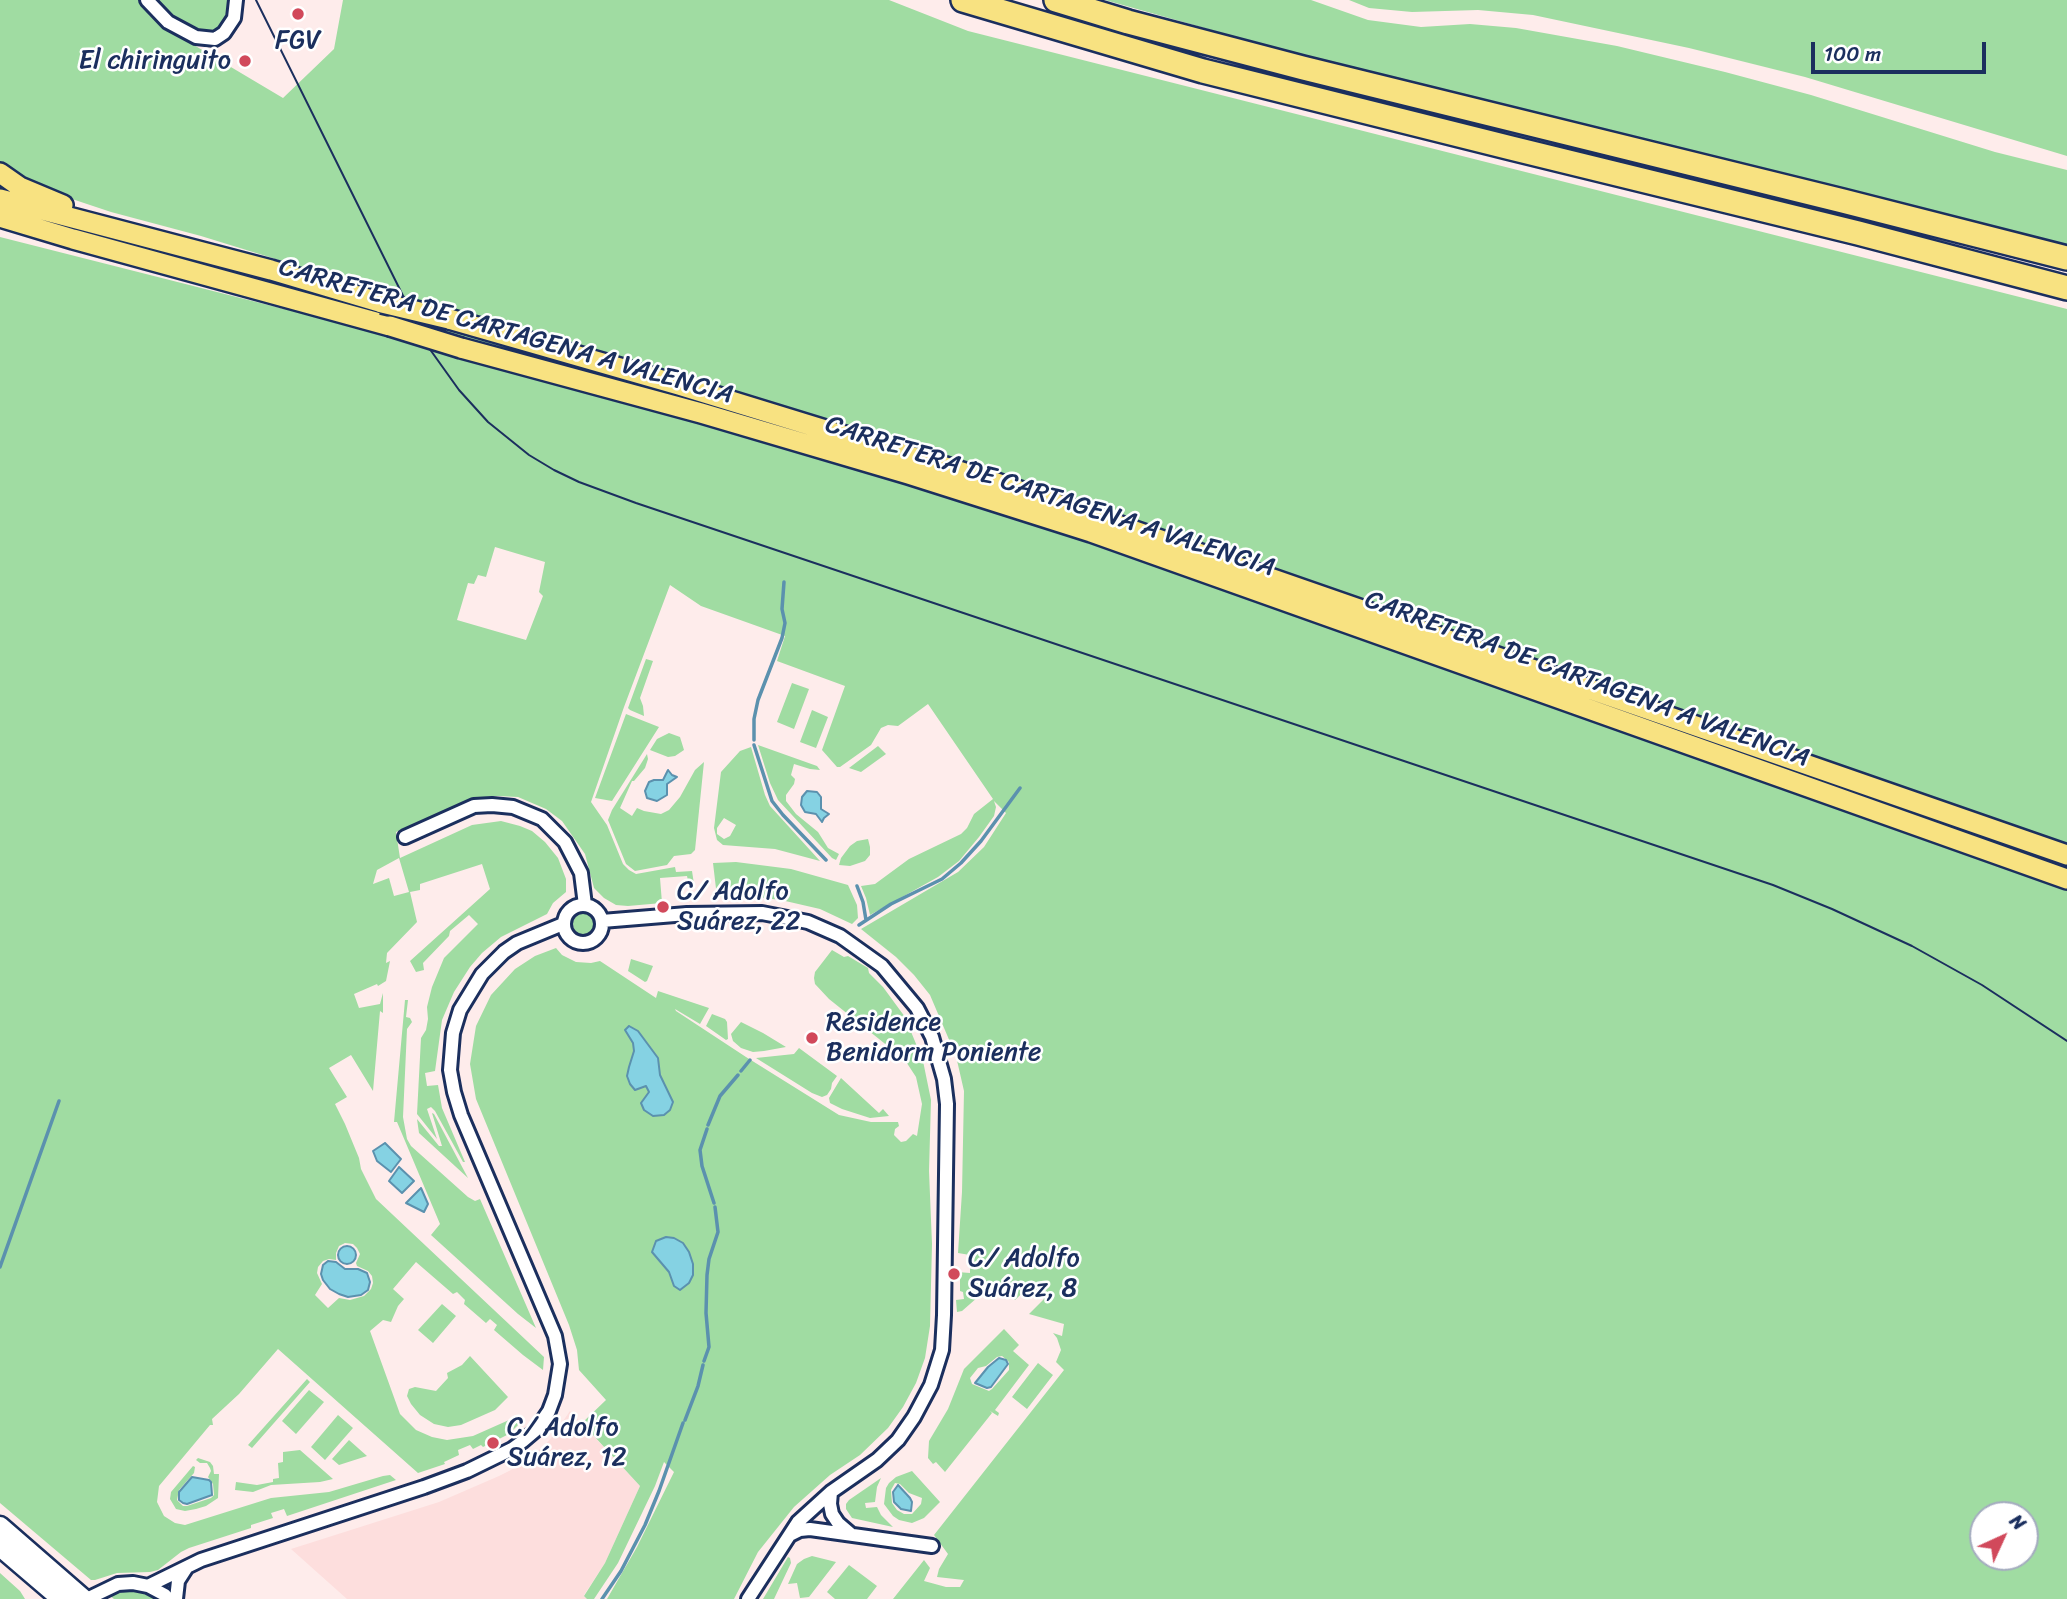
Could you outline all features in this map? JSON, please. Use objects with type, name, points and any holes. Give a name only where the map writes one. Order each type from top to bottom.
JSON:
[{"type":"highway","points":[[963,0],[1217,74],[1858,233],[2067,288]]},
{"type":"highway","points":[[1056,0],[1290,65],[2067,258]]},
{"type":"highway","points":[[0,173],[20,187],[52,202],[163,234],[271,270]]},
{"type":"highway","name":"CARRETERA DE CARTAGENA A VALENCIA","points":[[0,199],[449,319],[679,385],[988,480],[2067,855]]},
{"type":"highway","name":"CARRETERA DE CARTAGENA A VALENCIA","points":[[0,217],[701,413],[1091,532],[2067,878]]},
{"type":"highway","points":[[0,230],[219,285],[253,289]]},
{"type":"main road","points":[[0,1526],[85,1599]]},
{"type":"main road","points":[[0,1547],[58,1598]]},
{"type":"street","points":[[147,0],[168,22],[196,37],[206,39],[215,39],[224,33],[234,19],[236,0]]},
{"type":"street","points":[[405,837],[474,806],[513,807],[542,819],[565,842],[581,873],[584,905]]},
{"type":"street","points":[[584,905],[596,910],[602,921],[597,938],[585,944],[572,941],[563,924],[572,908],[584,905]]},
{"type":"street","points":[[602,921],[674,914],[762,913],[808,922],[840,936],[882,966],[916,1008],[932,1037],[944,1079],[947,1104],[942,1350],[924,1401],[898,1440],[877,1460],[809,1510],[789,1535],[748,1599]]},
{"type":"street","points":[[148,1586],[189,1565],[467,1471],[523,1441],[536,1430],[549,1411],[561,1364],[557,1343],[461,1115],[452,1081],[451,1051],[460,1010],[482,974],[517,943],[563,924]]},
{"type":"street","points":[[831,1492],[832,1514],[838,1523],[853,1535]]},
{"type":"street","points":[[789,1535],[810,1529],[932,1546]]},
{"type":"street","points":[[176,1599],[178,1581],[189,1565]]},
{"type":"street","points":[[85,1599],[118,1584],[133,1583],[148,1586],[168,1599]]},
{"type":"shaded area","points":[[570,1411],[640,1486],[605,1563],[584,1595],[587,1599],[347,1599],[291,1549],[439,1502],[499,1476],[543,1447]]},
{"type":"green space","points":[[0,0],[140,0],[150,16],[177,35],[283,98],[334,49],[343,0],[889,0],[968,31],[2067,309],[2067,1599],[893,1599],[924,1560],[930,1568],[924,1581],[946,1587],[960,1587],[964,1580],[937,1577],[948,1554],[934,1535],[1064,1370],[1056,1362],[1061,1350],[1053,1333],[1062,1336],[1064,1324],[1029,1314],[1044,1299],[1031,1285],[1015,1300],[1004,1289],[997,1296],[978,1297],[957,1312],[956,1300],[964,1299],[963,1292],[960,1291],[960,1278],[956,1278],[957,1272],[970,1273],[970,1255],[958,1253],[964,1091],[956,1056],[930,995],[896,957],[861,929],[958,872],[984,847],[1006,813],[994,801],[994,816],[959,861],[938,877],[870,915],[861,886],[875,884],[909,859],[961,834],[974,814],[993,799],[928,704],[898,726],[888,725],[881,728],[871,745],[837,767],[822,750],[845,686],[777,661],[785,636],[701,606],[670,585],[591,802],[607,825],[623,864],[629,870],[636,874],[675,867],[676,872],[692,871],[694,884],[689,885],[687,876],[660,878],[662,903],[616,905],[594,888],[585,854],[562,821],[546,809],[518,797],[474,798],[396,832],[400,858],[472,825],[501,821],[520,826],[532,831],[558,858],[566,879],[566,892],[553,903],[547,914],[501,937],[482,953],[454,992],[442,1020],[435,1071],[425,1073],[427,1086],[438,1085],[442,1108],[465,1162],[431,1107],[427,1109],[437,1139],[417,1114],[421,1038],[426,1030],[427,1007],[432,987],[444,958],[478,924],[469,915],[450,931],[449,936],[423,963],[424,970],[416,972],[410,961],[490,889],[482,864],[420,884],[420,890],[410,892],[417,922],[387,953],[386,963],[390,961],[386,981],[354,994],[359,1008],[380,1004],[383,993],[373,1091],[351,1055],[329,1068],[347,1097],[335,1104],[376,1199],[544,1357],[543,1370],[494,1330],[497,1325],[490,1319],[486,1323],[464,1304],[465,1300],[457,1292],[453,1294],[416,1262],[393,1289],[404,1299],[391,1322],[383,1320],[370,1331],[400,1414],[416,1430],[447,1440],[473,1436],[509,1420],[520,1423],[509,1434],[483,1447],[481,1445],[473,1449],[470,1445],[458,1450],[459,1455],[444,1462],[445,1464],[418,1473],[278,1349],[239,1394],[212,1419],[213,1425],[210,1425],[159,1486],[157,1502],[164,1516],[175,1523],[185,1525],[271,1498],[329,1492],[383,1476],[390,1475],[396,1480],[287,1516],[284,1509],[271,1513],[273,1518],[251,1525],[251,1528],[181,1552],[158,1570],[117,1573],[91,1580],[0,1503],[0,237],[284,309],[295,265],[111,212],[51,192],[0,165]],"holes":[[[495,547],[545,562],[539,592],[543,596],[526,640],[457,620],[468,583],[474,584],[478,575],[486,577]],[[399,858],[409,892],[394,896],[389,878],[373,884],[377,870]],[[345,1243],[353,1244],[357,1248],[360,1254],[357,1266],[368,1271],[373,1283],[364,1296],[350,1300],[339,1298],[328,1308],[315,1295],[322,1284],[317,1273],[318,1267],[323,1261],[336,1260],[339,1246]]]},
{"type":"green space","points":[[154,0],[230,0],[230,20],[216,33],[197,32],[169,16]]},
{"type":"green space","points":[[1105,0],[1311,0],[1368,20],[1421,27],[1470,24],[1516,28],[1617,46],[1725,72],[1811,95],[1995,152],[2067,170],[2067,247],[1887,199],[1286,51]]},
{"type":"green space","points":[[1349,0],[2067,0],[2067,156],[1805,77],[1689,48],[1533,15],[1478,10],[1412,12],[1369,8]]},
{"type":"green space","points":[[646,659],[653,661],[640,698],[644,716],[628,708]]},
{"type":"green space","points":[[792,683],[809,689],[794,729],[777,722]]},
{"type":"green space","points":[[812,710],[828,717],[816,748],[800,742]]},
{"type":"green space","points":[[626,714],[659,727],[612,801],[595,798]]},
{"type":"green space","points":[[669,733],[680,737],[684,750],[668,757],[650,750],[657,739]]},
{"type":"green space","points":[[758,745],[817,766],[820,770],[794,764],[791,775],[795,779],[794,784],[786,795],[786,801],[796,814],[818,832],[828,848],[839,854],[836,860],[778,800]]},
{"type":"green space","points":[[878,746],[886,754],[861,772],[849,768]]},
{"type":"green space","points":[[751,747],[770,806],[820,861],[775,849],[723,845],[717,840],[714,828],[721,772],[740,751]],"holes":[[[724,818],[736,825],[730,836],[724,839],[717,834],[717,828]]]},
{"type":"green space","points":[[647,754],[645,768],[632,781],[620,808],[632,816],[637,808],[661,814],[669,810],[680,797],[695,770],[704,762],[695,850],[691,854],[674,856],[667,865],[635,871],[626,864],[608,820]]},
{"type":"green space","points":[[868,839],[870,855],[865,861],[850,866],[839,865],[850,846],[857,841]]},
{"type":"green space","points":[[736,862],[791,869],[848,885],[857,905],[858,918],[852,924],[820,909],[781,900],[717,897],[713,863]]},
{"type":"green space","points":[[584,913],[594,920],[595,924],[588,934],[584,935],[574,928],[573,924],[580,914]]},
{"type":"green space","points":[[556,948],[562,955],[576,962],[600,961],[656,998],[658,991],[709,1008],[700,1024],[675,1009],[839,1115],[871,1122],[898,1122],[899,1126],[894,1135],[901,1142],[913,1134],[917,1136],[922,1104],[916,1077],[901,1054],[829,999],[815,984],[815,972],[832,950],[868,968],[869,973],[905,1017],[923,1061],[931,1100],[929,1171],[932,1244],[930,1326],[925,1358],[916,1383],[888,1428],[860,1455],[830,1475],[794,1507],[758,1552],[734,1599],[607,1599],[637,1547],[674,1472],[664,1462],[618,1563],[594,1599],[584,1596],[605,1563],[640,1486],[582,1423],[606,1400],[579,1370],[577,1350],[569,1325],[476,1099],[470,1064],[476,1026],[491,995],[515,969],[535,956]]},
{"type":"green space","points":[[631,959],[653,966],[647,981],[628,971]]},
{"type":"green space","points":[[405,1000],[408,1000],[406,1017],[412,1022],[407,1029],[403,1117],[407,1139],[411,1146],[468,1197],[475,1201],[480,1199],[536,1328],[431,1235],[440,1224],[397,1122],[394,1122]]},
{"type":"green space","points":[[712,1014],[727,1022],[728,1039],[706,1026]]},
{"type":"green space","points":[[741,1022],[786,1047],[753,1052],[741,1048],[733,1041],[731,1034]]},
{"type":"green space","points":[[799,1048],[837,1076],[827,1095],[822,1097],[812,1093],[756,1058],[794,1054]]},
{"type":"green space","points":[[841,1078],[879,1113],[883,1109],[889,1116],[870,1118],[830,1103],[829,1098]]},
{"type":"green space","points":[[432,1113],[468,1178],[419,1133],[417,1119],[439,1146],[442,1146]]},
{"type":"green space","points":[[442,1304],[456,1316],[433,1343],[418,1330]]},
{"type":"green space","points":[[1004,1329],[1019,1345],[1013,1351],[1029,1365],[995,1410],[999,1413],[998,1416],[990,1411],[992,1413],[945,1472],[928,1458],[929,1441],[948,1409],[964,1369]],"holes":[[[1002,1356],[1009,1362],[1009,1370],[989,1391],[972,1384],[970,1378],[978,1368]]]},
{"type":"green space","points":[[470,1356],[508,1397],[495,1410],[461,1425],[448,1427],[434,1424],[420,1415],[407,1396],[409,1389],[415,1387],[436,1391],[448,1378],[447,1373],[462,1365]]},
{"type":"green space","points":[[1038,1363],[1053,1375],[1027,1409],[1012,1397]]},
{"type":"green space","points":[[307,1379],[310,1382],[252,1448],[248,1445]]},
{"type":"green space","points":[[309,1390],[324,1402],[296,1434],[282,1421]]},
{"type":"green space","points":[[338,1415],[353,1428],[325,1460],[311,1447]]},
{"type":"green space","points":[[349,1440],[367,1456],[339,1465],[332,1459]]},
{"type":"green space","points":[[300,1450],[333,1479],[271,1485],[253,1492],[235,1490],[236,1482],[257,1485],[273,1482],[273,1479],[279,1478],[278,1463],[283,1462],[283,1452]]},
{"type":"green space","points":[[198,1458],[210,1462],[214,1474],[219,1474],[218,1498],[196,1509],[176,1509],[170,1499],[171,1492],[193,1466],[194,1473],[179,1490],[177,1500],[187,1506],[214,1495],[213,1484],[208,1477],[210,1468],[207,1463],[196,1460]]},
{"type":"green space","points":[[912,1471],[940,1502],[924,1518],[912,1523],[899,1520],[884,1504],[886,1488],[896,1477]],"holes":[[[895,1483],[909,1493],[922,1498],[921,1504],[912,1514],[904,1514],[892,1503],[891,1490]]]},
{"type":"green space","points":[[881,1478],[875,1502],[865,1503],[866,1508],[877,1507],[893,1527],[852,1518],[846,1509],[849,1500]]},
{"type":"green space","points":[[812,1556],[836,1562],[809,1597],[800,1598],[797,1583],[788,1584],[797,1564]]},
{"type":"green space","points":[[788,1557],[791,1563],[774,1599],[763,1599]]},
{"type":"green space","points":[[849,1565],[877,1586],[867,1599],[835,1599],[827,1592]]},
{"type":"green space","points":[[0,1573],[20,1591],[25,1599],[0,1599]]},
{"type":"green space","points":[[138,1591],[155,1599],[114,1599],[109,1595],[123,1592]]},
{"type":"water","points":[[668,770],[677,777],[667,784],[667,795],[657,801],[647,798],[645,791],[649,782],[663,780]]},
{"type":"water","points":[[807,791],[817,792],[821,797],[821,809],[829,814],[822,822],[816,814],[805,812],[801,805],[802,797]]},
{"type":"water","points":[[629,1026],[638,1031],[658,1058],[660,1075],[673,1102],[664,1115],[653,1116],[644,1110],[641,1103],[649,1092],[646,1086],[635,1090],[630,1084],[627,1076],[634,1051],[633,1043],[625,1030]]},
{"type":"water","points":[[385,1143],[401,1159],[391,1172],[377,1161],[373,1151]]},
{"type":"water","points":[[399,1167],[414,1181],[402,1193],[389,1181]]},
{"type":"water","points":[[421,1188],[428,1204],[424,1212],[406,1203]]},
{"type":"water","points":[[666,1237],[683,1243],[693,1264],[693,1275],[689,1283],[680,1290],[674,1286],[669,1272],[652,1252],[656,1241]]},
{"type":"water","points":[[343,1246],[351,1246],[356,1255],[354,1262],[343,1264],[338,1259],[338,1251]]},
{"type":"water","points":[[328,1261],[336,1262],[345,1269],[358,1269],[367,1273],[370,1282],[368,1290],[361,1295],[348,1297],[330,1289],[321,1274],[323,1265]]},
{"type":"water","points":[[999,1358],[1006,1360],[1008,1364],[991,1387],[975,1383],[988,1367]]},
{"type":"water","points":[[192,1477],[209,1480],[212,1495],[183,1503],[179,1500],[179,1492]]},
{"type":"water","points":[[898,1485],[912,1502],[911,1511],[901,1509],[894,1502],[893,1492]]},
{"type":"waterway","points":[[754,740],[758,700],[782,638],[785,623],[782,609],[784,582]]},
{"type":"waterway","points":[[754,745],[772,801],[826,860]]},
{"type":"waterway","points":[[859,925],[891,904],[942,879],[961,863],[981,841],[1020,788]]},
{"type":"waterway","points":[[857,886],[866,920]]},
{"type":"waterway","points":[[741,1071],[750,1060]]},
{"type":"waterway","points":[[708,1125],[720,1096],[738,1075]]},
{"type":"waterway","points":[[0,1267],[59,1101]]},
{"type":"waterway","points":[[707,1129],[700,1150],[702,1166],[714,1203]]},
{"type":"waterway","points":[[704,1361],[709,1347],[707,1275],[718,1232],[715,1207]]},
{"type":"waterway","points":[[685,1420],[703,1365]]},
{"type":"waterway","points":[[602,1599],[621,1571],[645,1525],[683,1423]]},
{"type":"tram line","points":[[256,0],[429,348],[459,390],[488,422],[529,455],[554,470],[636,503],[1773,885],[1912,946],[1982,985],[2067,1041]]},
{"type":"place","name":"FGV","points":[[298,14]]},
{"type":"place","name":"El chiringuito","points":[[245,61]]},
{"type":"place","name":"C/ Adolfo Suárez, 22","points":[[663,907]]},
{"type":"place","name":"Résidence Benidorm Poniente","points":[[812,1038]]},
{"type":"place","name":"C/ Adolfo Suárez, 8","points":[[954,1274]]},
{"type":"place","name":"C/ Adolfo Suárez, 12","points":[[493,1443]]}]
